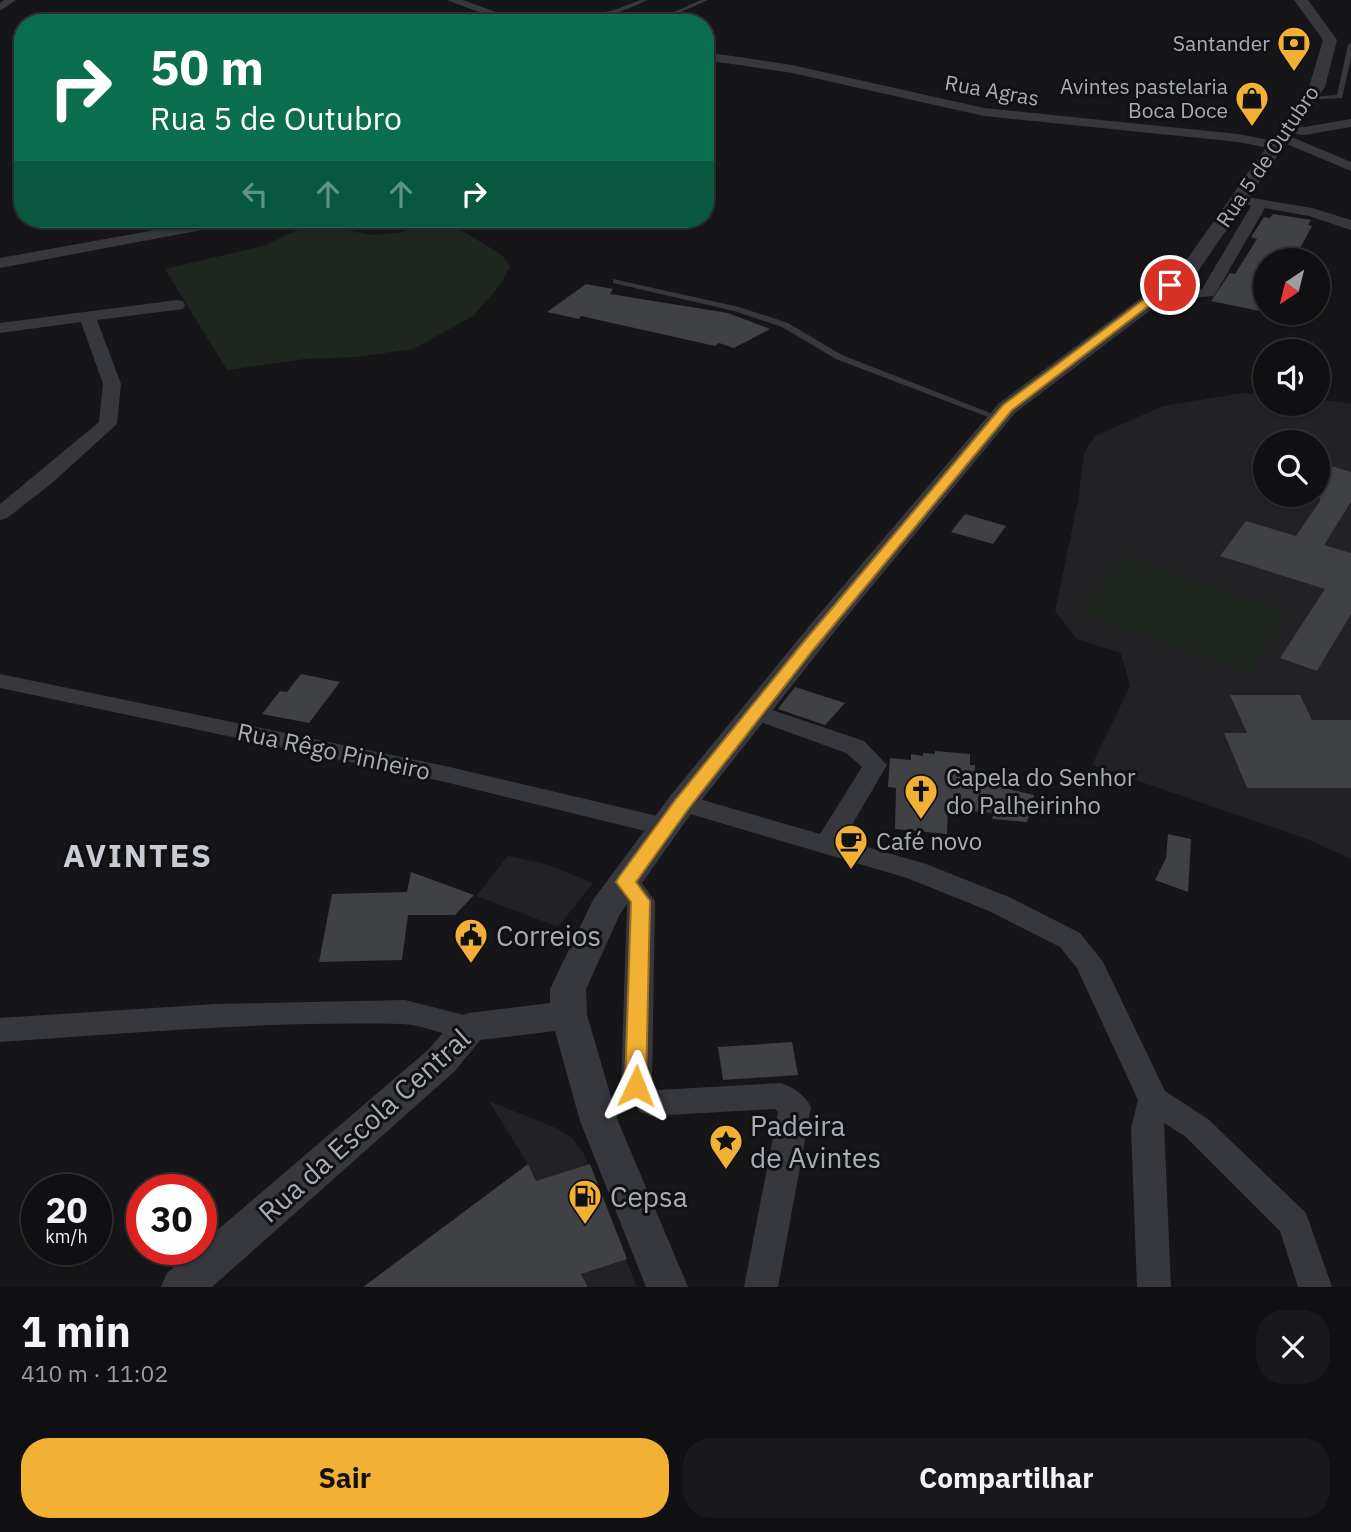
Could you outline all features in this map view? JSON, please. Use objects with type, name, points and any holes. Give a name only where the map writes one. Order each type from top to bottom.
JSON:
[{"type":"street","points":[[0,8],[11,0]]},
{"type":"street","points":[[452,0],[493,14]]},
{"type":"street","points":[[1301,0],[1330,40]]},
{"type":"street","name":"Rua 5 de Outubro","points":[[667,1287],[599,1121],[569,1015],[568,989],[605,909],[682,803],[755,712],[1007,408],[1187,273],[1249,202],[1281,137],[1321,76],[1330,40]]},
{"type":"street","name":"Rua Agras","points":[[714,57],[792,69],[984,112],[1238,138],[1281,137]]},
{"type":"street","points":[[1281,137],[1351,123]]},
{"type":"street","points":[[1281,137],[1351,167]]},
{"type":"street","points":[[1249,202],[1312,212],[1351,225]]},
{"type":"street","points":[[0,263],[190,228]]},
{"type":"street","points":[[0,328],[177,305]]},
{"type":"street","points":[[0,514],[108,424],[112,384],[88,318]]},
{"type":"street","name":"Rua Rêgo Pinheiro","points":[[0,681],[445,774],[666,827]]},
{"type":"street","points":[[755,712],[855,747],[875,765],[827,845]]},
{"type":"street","points":[[682,803],[916,871],[999,904],[1070,940],[1089,962],[1154,1100],[1197,1128],[1294,1223],[1315,1287]]},
{"type":"street","points":[[626,882],[640,901],[636,1086],[651,1103],[781,1096],[795,1107],[761,1287]]},
{"type":"street","points":[[0,1030],[215,1016],[405,1012],[469,1027]]},
{"type":"street","name":"Rua da Escola Central","points":[[181,1287],[442,1060],[469,1027],[569,1015]]},
{"type":"street","points":[[1154,1100],[1147,1128],[1154,1287]]},
{"type":"lane","points":[[602,14],[644,0]]},
{"type":"lane","points":[[672,14],[705,0]]},
{"type":"lane","points":[[1308,99],[1340,97],[1351,44],[1330,40]]},
{"type":"lane","points":[[616,281],[736,309],[785,325],[839,357],[999,418]]},
{"type":"shaded area","points":[[301,228],[337,228],[373,235],[414,228],[458,228],[502,255],[510,267],[500,285],[473,316],[413,349],[355,357],[305,359],[227,370],[165,269],[263,246]]},
{"type":"shaded area","points":[[1243,393],[1253,394],[1253,416],[1330,416],[1330,401],[1351,404],[1351,859],[1307,839],[1092,765],[1130,686],[1121,653],[1077,639],[1055,611],[1078,501],[1084,453],[1095,436],[1163,406]]},
{"type":"shaded area","points":[[1124,557],[1289,613],[1248,673],[1078,612]]},
{"type":"shaded area","points":[[508,856],[546,864],[593,883],[558,927],[476,896]]},
{"type":"shaded area","name":"Cepsa","points":[[489,1101],[556,1128],[571,1137],[584,1154],[637,1287],[588,1287],[528,1164]]},
{"type":"building","points":[[1273,214],[1311,220],[1308,225],[1312,226],[1300,248],[1253,248],[1253,310],[1211,301],[1230,273],[1235,274],[1257,239],[1251,237],[1264,217],[1270,218]]},
{"type":"building","points":[[586,284],[613,289],[610,294],[728,313],[770,329],[734,348],[581,316],[579,319],[547,312]]},
{"type":"building","points":[[1330,466],[1351,472],[1351,502],[1324,545],[1351,553],[1351,614],[1317,671],[1280,658],[1325,589],[1220,556],[1246,521],[1296,536],[1316,507],[1330,507]]},
{"type":"building","points":[[965,514],[1006,526],[993,544],[951,532]]},
{"type":"building","points":[[301,674],[340,682],[309,723],[262,714],[280,691],[287,692]]},
{"type":"building","points":[[795,687],[845,703],[825,725],[778,709]]},
{"type":"building","points":[[1230,695],[1300,695],[1312,720],[1351,720],[1351,788],[1247,788],[1224,733],[1247,733]]},
{"type":"building","points":[[935,751],[970,754],[970,765],[975,765],[975,781],[1034,795],[1027,822],[992,819],[994,813],[948,809],[947,834],[895,829],[896,788],[888,787],[890,758],[911,760],[911,754],[923,756],[923,753],[935,754]]},
{"type":"building","points":[[1168,834],[1191,839],[1188,892],[1155,880],[1166,858]]},
{"type":"building","points":[[411,872],[474,895],[455,915],[408,915],[402,960],[319,962],[332,894],[407,892]]},
{"type":"building","points":[[792,1042],[798,1075],[723,1080],[718,1047]]},
{"type":"building","points":[[528,1164],[536,1181],[590,1164],[627,1259],[581,1274],[588,1287],[363,1287]]},
{"type":"place","name":"Santander","points":[[1294,73]]},
{"type":"place","name":"Avintes pastelaria Boca Doce","points":[[1252,128]]},
{"type":"place","name":"Capela do Senhor do Palheirinho","points":[[921,821]]},
{"type":"place","name":"Café novo","points":[[851,871]]},
{"type":"place","name":"Correios","points":[[471,965]]},
{"type":"place","name":"Padeira de Avintes","points":[[726,1171]]},
{"type":"place","name":"Cepsa","points":[[585,1226]]},
{"type":"district","name":"AVINTES","points":[[138,855]]},
{"type":"route","points":[[636,1086],[640,901],[626,882],[682,803],[807,647],[1007,408],[1170,285]]}]
